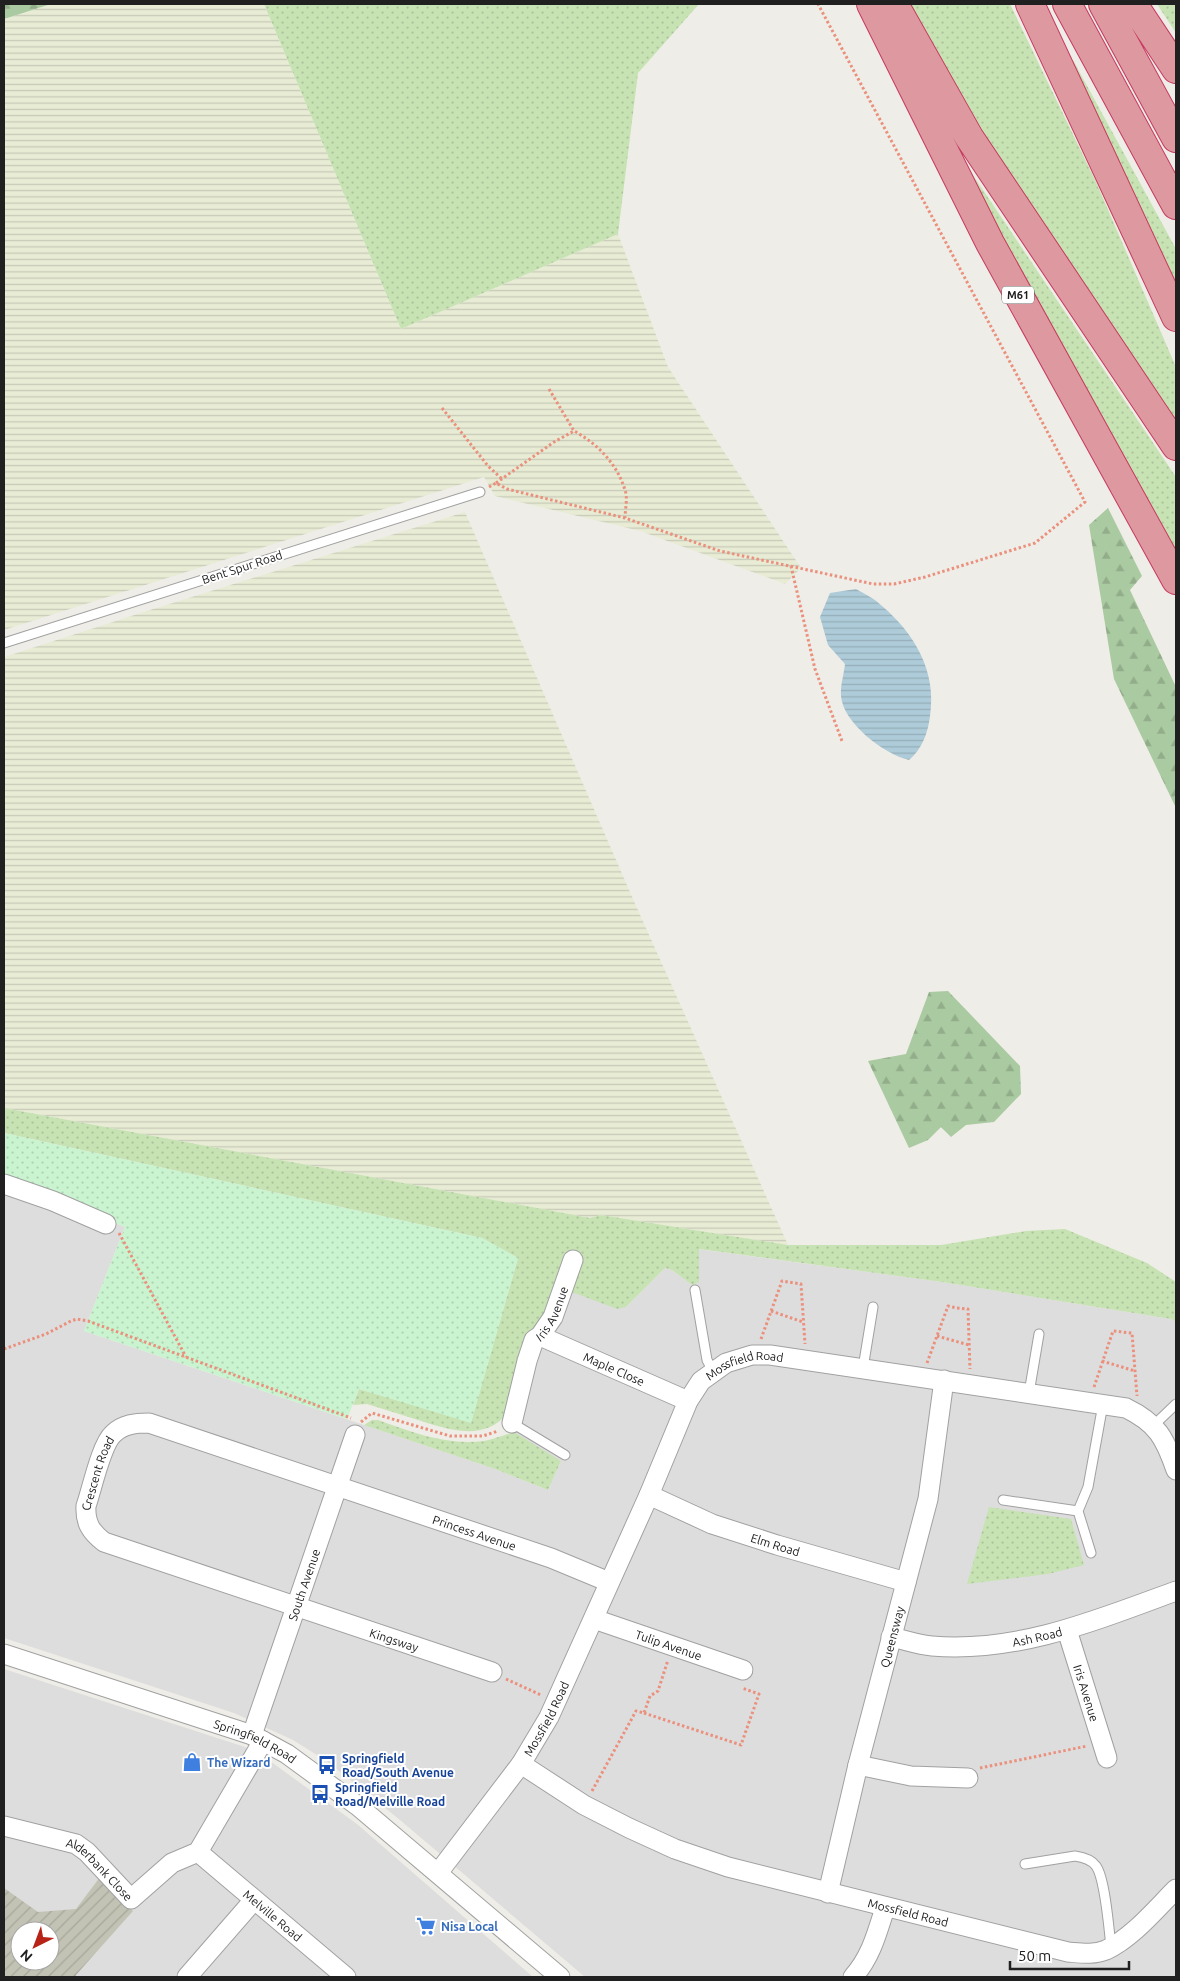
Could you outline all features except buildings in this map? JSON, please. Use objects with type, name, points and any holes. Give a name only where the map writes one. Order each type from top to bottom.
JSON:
[{"type":"highway","name":"M61","points":[[871,4],[990,243],[1176,580]]},
{"type":"highway","points":[[894,4],[969,137],[1176,446]]},
{"type":"highway","points":[[1030,4],[1176,317]]},
{"type":"highway","points":[[1067,4],[1176,205]]},
{"type":"highway","points":[[1103,4],[1176,138]]},
{"type":"highway","points":[[1133,4],[1176,69]]},
{"type":"street","points":[[4,1184],[54,1202],[97,1225]]},
{"type":"street","name":"Iris Avenue","points":[[512,1424],[534,1340],[540,1336],[553,1317],[573,1260]]},
{"type":"street","name":"Maple Close","points":[[540,1336],[688,1401]]},
{"type":"street","name":"Mossfield Road","points":[[438,1873],[521,1764],[556,1702],[649,1495],[688,1401],[701,1381],[726,1362],[755,1355],[770,1355],[1096,1402],[1126,1408],[1138,1414],[1153,1426],[1167,1444],[1176,1470]]},
{"type":"street","name":"Queensway","points":[[828,1892],[858,1765],[928,1499],[944,1380]]},
{"type":"street","name":"Crescent Road","points":[[297,1608],[104,1542],[95,1535],[88,1526],[86,1506],[106,1444],[113,1434],[124,1426],[136,1423],[149,1423],[338,1486]]},
{"type":"street","name":"South Avenue","points":[[257,1738],[297,1608],[358,1428]]},
{"type":"street","name":"Princess Avenue","points":[[338,1486],[551,1558],[609,1582]]},
{"type":"street","name":"Elm Road","points":[[649,1495],[712,1524],[777,1545],[906,1582]]},
{"type":"street","name":"Ash Road","points":[[891,1638],[931,1646],[974,1646],[1018,1642],[1067,1630],[1176,1591]]},
{"type":"street","name":"Kingsway","points":[[297,1608],[492,1672]]},
{"type":"street","name":"Tulip Avenue","points":[[594,1619],[743,1670]]},
{"type":"street","name":"Iris Avenue","points":[[1067,1630],[1104,1750]]},
{"type":"street","name":"Springfield Road","points":[[4,1654],[257,1738],[288,1754],[358,1806],[560,1977]]},
{"type":"street","points":[[198,1852],[257,1738]]},
{"type":"street","name":"Mossfield Road","points":[[521,1764],[584,1805],[674,1849],[728,1867],[1068,1952],[1087,1954],[1111,1947],[1129,1934],[1176,1889]]},
{"type":"street","points":[[858,1765],[912,1776],[968,1778]]},
{"type":"street","name":"Alderbank Close","points":[[4,1826],[76,1844],[87,1852],[131,1900],[172,1863],[198,1852]]},
{"type":"street","name":"Melville Road","points":[[198,1852],[346,1977]]},
{"type":"street","points":[[187,1977],[254,1900]]},
{"type":"street","points":[[853,1977],[867,1959],[873,1947],[886,1908]]},
{"type":"lane","name":"Bent Spur Road","points":[[4,643],[480,492]]},
{"type":"lane","points":[[695,1290],[707,1360],[713,1371]]},
{"type":"lane","points":[[863,1368],[873,1307]]},
{"type":"lane","points":[[1029,1393],[1039,1334]]},
{"type":"lane","points":[[1091,1553],[1078,1512],[1088,1487],[1096,1402]]},
{"type":"lane","points":[[1153,1426],[1176,1404]]},
{"type":"lane","points":[[512,1424],[565,1455]]},
{"type":"lane","points":[[1003,1500],[1078,1512]]},
{"type":"lane","points":[[1026,1864],[1075,1856],[1082,1857],[1095,1864],[1101,1879],[1111,1947]]},
{"type":"path","points":[[496,484],[506,489],[625,518],[720,551],[873,584],[894,584],[925,577],[1035,543],[1085,502],[818,4]]},
{"type":"path","points":[[549,389],[574,431],[596,446],[616,471],[626,492],[625,518]]},
{"type":"path","points":[[442,408],[488,466],[502,479]]},
{"type":"path","points":[[480,492],[496,484],[554,442],[574,431]]},
{"type":"path","points":[[791,566],[815,668],[842,741]]},
{"type":"path","points":[[97,1225],[117,1230],[187,1357]]},
{"type":"path","points":[[755,1355],[782,1281],[801,1284],[806,1360]]},
{"type":"path","points":[[922,1377],[948,1306],[968,1309],[971,1384]]},
{"type":"path","points":[[771,1311],[803,1322]]},
{"type":"path","points":[[4,1349],[46,1334],[77,1319],[88,1321],[187,1357],[358,1428],[372,1413],[450,1436],[483,1436],[512,1424]]},
{"type":"path","points":[[1096,1402],[1102,1362],[1113,1331],[1132,1333],[1138,1414]]},
{"type":"path","points":[[937,1336],[969,1345]]},
{"type":"path","points":[[1102,1362],[1135,1371]]},
{"type":"path","points":[[644,1713],[650,1696],[658,1691],[673,1645]]},
{"type":"path","points":[[584,1805],[636,1711],[740,1745],[759,1694],[736,1686],[743,1670]]},
{"type":"path","points":[[492,1672],[556,1702]]},
{"type":"path","points":[[968,1778],[979,1768],[1104,1750]]},
{"type":"shaded area","points":[[51,4],[264,4],[401,329],[618,234],[668,367],[801,568],[785,584],[640,531],[495,496],[484,477],[4,630],[4,19]]},
{"type":"shaded area","points":[[465,512],[633,899],[788,1245],[601,1215],[590,1218],[4,1108],[4,657]]},
{"type":"shaded area","points":[[4,1179],[125,1227],[84,1331],[495,1469],[548,1490],[561,1461],[516,1435],[503,1419],[508,1413],[565,1253],[580,1259],[626,1307],[665,1268],[672,1270],[692,1285],[698,1249],[942,1282],[1171,1319],[1176,1322],[1176,1977],[585,1977],[400,1820],[328,1762],[293,1740],[234,1713],[4,1638]]},
{"type":"shaded area","points":[[4,1669],[245,1747],[263,1756],[357,1824],[533,1977],[4,1977]]},
{"type":"shaded area","points":[[100,1877],[133,1911],[76,1977],[4,1977],[4,1888],[38,1912],[76,1909]]},
{"type":"green space","points":[[4,4],[51,4],[4,19]]},
{"type":"green space","points":[[264,4],[699,4],[638,73],[618,234],[401,329]]},
{"type":"green space","points":[[905,4],[1010,4],[1096,182],[1176,367],[1176,425],[1011,182]]},
{"type":"green space","points":[[1157,4],[1176,4],[1176,33]]},
{"type":"green space","points":[[1073,60],[1176,249],[1176,294],[1070,62]]},
{"type":"green space","points":[[950,141],[1176,477],[1176,557],[1045,321]]},
{"type":"green space","points":[[1108,508],[1142,576],[1130,590],[1176,687],[1176,808],[1114,679],[1089,525]]},
{"type":"green space","points":[[948,991],[1020,1066],[1021,1094],[994,1122],[966,1125],[951,1137],[941,1127],[928,1140],[909,1148],[868,1061],[906,1054],[929,992]]},
{"type":"green space","points":[[4,1108],[590,1218],[601,1215],[788,1245],[941,1245],[1026,1231],[1065,1229],[1147,1263],[1176,1282],[1176,1322],[1171,1319],[942,1282],[699,1249],[699,1282],[692,1285],[672,1270],[665,1268],[626,1307],[617,1309],[569,1291],[580,1259],[565,1253],[547,1316],[508,1413],[498,1422],[487,1428],[476,1431],[451,1429],[367,1404],[353,1405],[359,1389],[471,1422],[518,1258],[482,1238],[4,1133]]},
{"type":"green space","points":[[4,1133],[482,1238],[518,1258],[471,1423],[359,1389],[347,1419],[84,1331],[125,1227],[4,1179]]},
{"type":"green space","points":[[372,1420],[378,1420],[430,1437],[457,1442],[484,1441],[514,1432],[561,1461],[548,1490],[495,1469],[364,1425]]},
{"type":"green space","points":[[989,1507],[1071,1519],[1084,1565],[1048,1574],[967,1584]]},
{"type":"water","points":[[856,589],[879,603],[894,617],[914,642],[927,669],[931,700],[929,722],[921,746],[909,760],[888,751],[866,736],[849,717],[843,706],[841,692],[845,664],[828,645],[820,617],[830,593]]},
{"type":"place","name":"The Wizard","points":[[192,1762]]},
{"type":"place","name":"Springfield Road/South Avenue","points":[[327,1765]]},
{"type":"place","name":"Springfield Road/Melville Road","points":[[320,1794]]},
{"type":"place","name":"Nisa Local","points":[[426,1926]]}]
